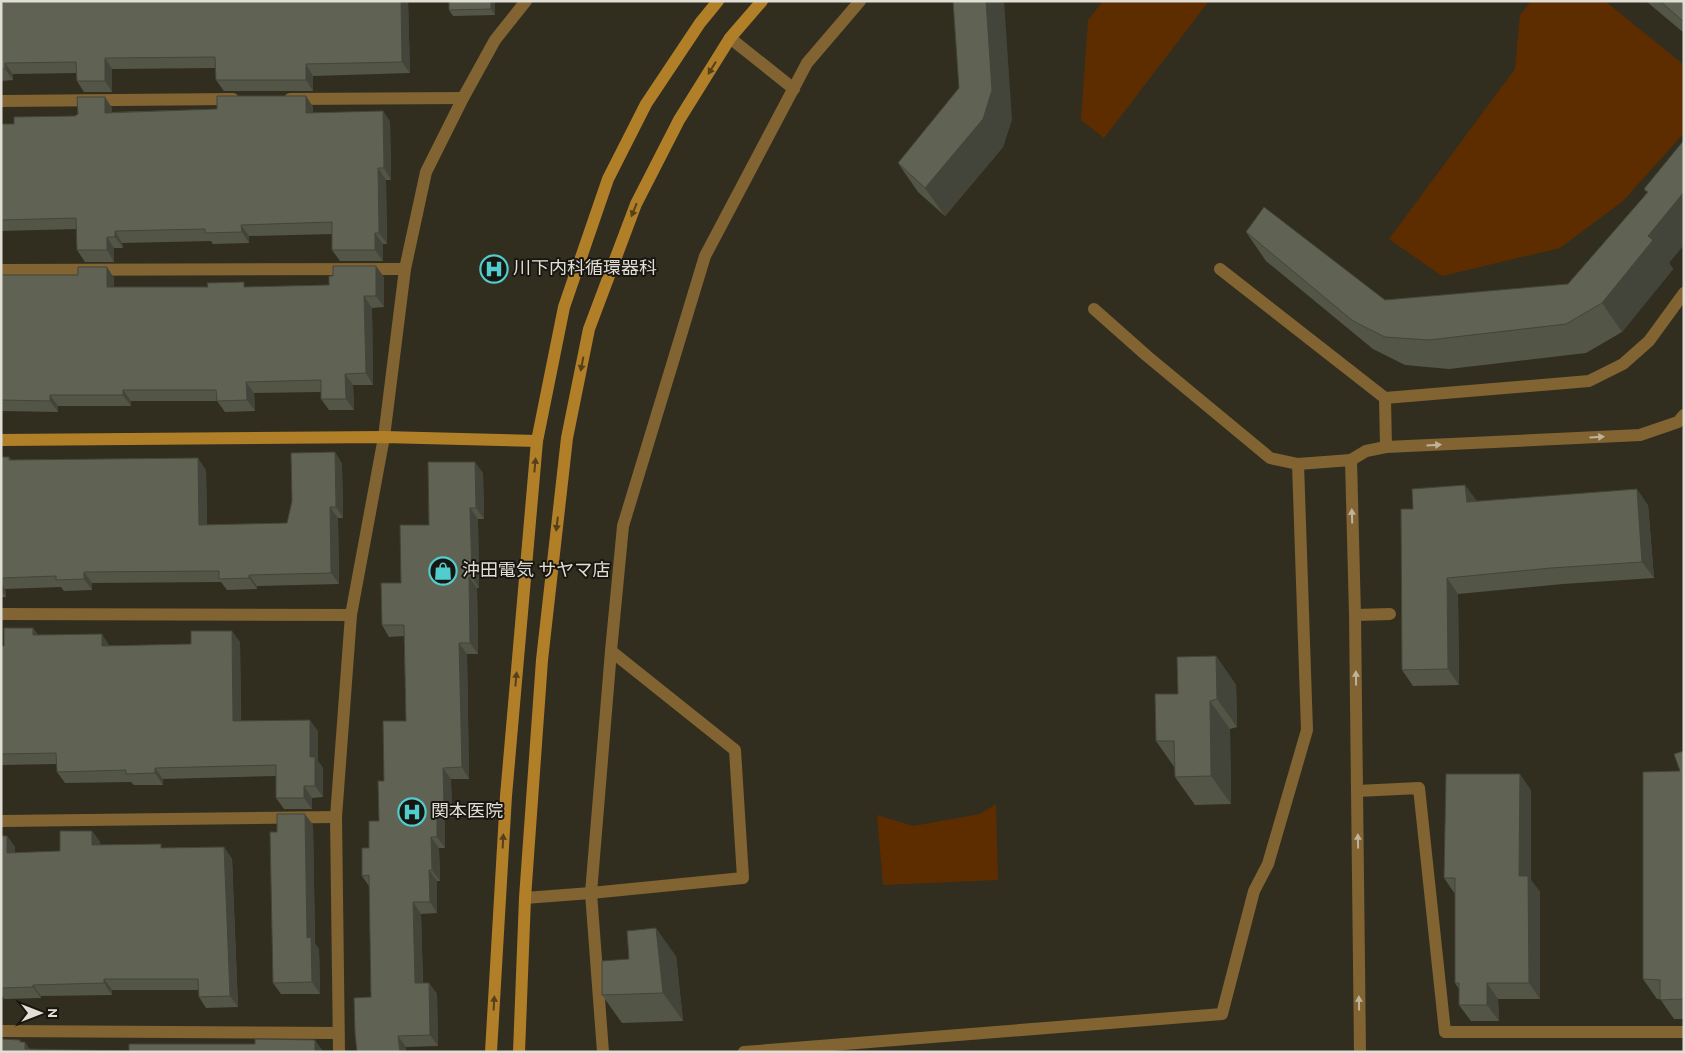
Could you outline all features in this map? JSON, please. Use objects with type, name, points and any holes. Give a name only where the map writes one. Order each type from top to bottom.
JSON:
[{"type":"street","points":[[339,1052],[336,817],[351,615],[384,437],[405,269],[426,172],[495,40],[526,1]]},
{"type":"street","points":[[491,1052],[506,796],[537,441],[564,307],[608,179],[646,104],[700,23],[718,1]]},
{"type":"street","points":[[519,1052],[525,898],[542,660],[567,438],[589,329],[636,204],[679,120],[730,38],[762,1]]},
{"type":"street","points":[[603,1052],[591,893],[611,651],[624,526],[705,256],[807,63],[860,1]]},
{"type":"street","points":[[730,38],[794,89]]},
{"type":"street","points":[[276,99],[463,98]]},
{"type":"street","points":[[1,101],[247,99]]},
{"type":"street","points":[[1,270],[405,269]]},
{"type":"street","points":[[1220,269],[1385,398],[1589,381],[1623,364],[1649,341],[1684,293]]},
{"type":"street","points":[[1094,309],[1147,356],[1270,458],[1298,464],[1351,460],[1366,451],[1386,447],[1640,435],[1678,422],[1684,415]]},
{"type":"street","points":[[1385,398],[1386,447]]},
{"type":"street","points":[[1,440],[384,437],[537,441]]},
{"type":"street","points":[[1351,460],[1355,615],[1360,1052]]},
{"type":"street","points":[[744,1052],[1222,1014],[1254,891],[1268,864],[1306,730],[1298,464]]},
{"type":"street","points":[[1,614],[351,615]]},
{"type":"street","points":[[1355,615],[1390,614]]},
{"type":"street","points":[[525,898],[743,878],[734,750],[611,651]]},
{"type":"street","points":[[1357,790],[1419,788],[1445,1032],[1684,1032]]},
{"type":"street","points":[[1,821],[336,817]]},
{"type":"street","points":[[1,1031],[338,1033]]},
{"type":"shaded area","points":[[1103,1],[1209,1],[1104,138],[1081,120],[1088,20]]},
{"type":"shaded area","points":[[1531,1],[1605,1],[1684,65],[1684,133],[1623,201],[1560,248],[1442,276],[1389,239],[1515,69],[1520,15]]},
{"type":"shaded area","points":[[996,804],[998,880],[883,885],[877,815],[913,826],[980,814]]},
{"type":"building","points":[[1,1],[401,1],[402,62],[306,64],[306,80],[216,80],[215,57],[105,58],[105,81],[77,81],[76,62],[5,63],[5,69],[1,69]]},
{"type":"building","points":[[449,1],[491,1],[491,9],[449,10]]},
{"type":"building","points":[[953,1],[986,1],[992,90],[983,119],[925,188],[898,163],[959,88]]},
{"type":"building","points":[[1660,1],[1684,1],[1684,22]]},
{"type":"building","points":[[217,96],[306,96],[306,113],[383,111],[384,168],[378,168],[379,233],[375,233],[375,250],[332,250],[332,222],[241,225],[242,232],[205,233],[205,229],[115,231],[115,237],[107,237],[107,250],[77,250],[76,218],[1,220],[1,124],[14,124],[14,117],[75,116],[78,114],[77,97],[105,97],[105,113],[217,109]]},
{"type":"building","points":[[1684,140],[1684,192],[1648,236],[1653,240],[1602,303],[1566,324],[1429,340],[1385,337],[1353,321],[1246,232],[1264,207],[1385,300],[1568,284],[1648,192],[1644,189]]},
{"type":"building","points":[[333,266],[376,266],[376,296],[364,296],[366,373],[345,374],[346,399],[321,399],[321,380],[246,382],[247,400],[217,401],[216,390],[123,390],[123,395],[50,395],[50,401],[1,400],[1,275],[78,275],[78,267],[107,267],[107,287],[208,287],[207,283],[244,282],[244,287],[329,285],[329,276],[333,276]]},
{"type":"building","points":[[335,452],[336,507],[330,507],[331,573],[249,575],[249,578],[219,579],[219,571],[84,572],[84,579],[56,580],[56,576],[1,578],[1,457],[9,457],[9,460],[198,458],[199,525],[287,523],[292,501],[291,453]]},
{"type":"building","points":[[428,462],[475,462],[476,508],[470,508],[472,577],[469,577],[470,643],[459,643],[462,767],[443,768],[444,807],[437,807],[437,837],[431,837],[432,870],[429,870],[430,902],[413,902],[415,983],[429,983],[430,1035],[398,1036],[400,1052],[357,1052],[354,998],[371,997],[369,875],[362,876],[362,848],[369,848],[369,821],[379,821],[378,781],[384,781],[383,721],[406,721],[404,625],[382,625],[381,583],[401,583],[400,525],[429,525]]},
{"type":"building","points":[[1465,485],[1467,502],[1637,489],[1642,562],[1447,578],[1448,669],[1402,670],[1401,509],[1413,509],[1412,489]]},
{"type":"building","points":[[4,628],[33,628],[33,635],[102,634],[102,646],[191,644],[191,631],[232,631],[233,721],[310,720],[310,757],[315,757],[315,786],[304,786],[304,798],[276,798],[276,765],[155,768],[155,773],[126,774],[126,770],[57,772],[56,753],[1,754],[1,646],[4,646]]},
{"type":"building","points":[[1216,656],[1217,699],[1210,701],[1211,776],[1175,777],[1174,741],[1156,741],[1155,694],[1178,694],[1177,657]]},
{"type":"building","points":[[1684,751],[1684,999],[1660,1000],[1660,980],[1643,979],[1643,772],[1680,771],[1674,754]]},
{"type":"building","points":[[1446,774],[1520,774],[1519,876],[1528,876],[1529,983],[1487,983],[1487,1005],[1459,1005],[1459,983],[1455,983],[1455,878],[1444,878]]},
{"type":"building","points":[[277,814],[305,814],[307,938],[311,937],[312,982],[273,983],[270,832],[277,832]]},
{"type":"building","points":[[60,831],[92,831],[92,845],[161,844],[161,848],[224,847],[230,996],[199,997],[198,979],[104,979],[104,983],[1,988],[1,836],[7,836],[7,853],[60,851]]},
{"type":"building","points":[[656,928],[663,993],[602,995],[602,961],[629,959],[627,931]]},
{"type":"building","points":[[1,1039],[25,1042],[25,1049],[129,1051],[129,1044],[255,1044],[255,1039],[315,1040],[315,1052],[1,1052]]},
{"type":"place","name":"川下内科循環器科","points":[[494,269]]},
{"type":"place","name":"沖田電気 サヤマ店","points":[[443,571]]},
{"type":"place","name":"関本医院","points":[[412,812]]}]
